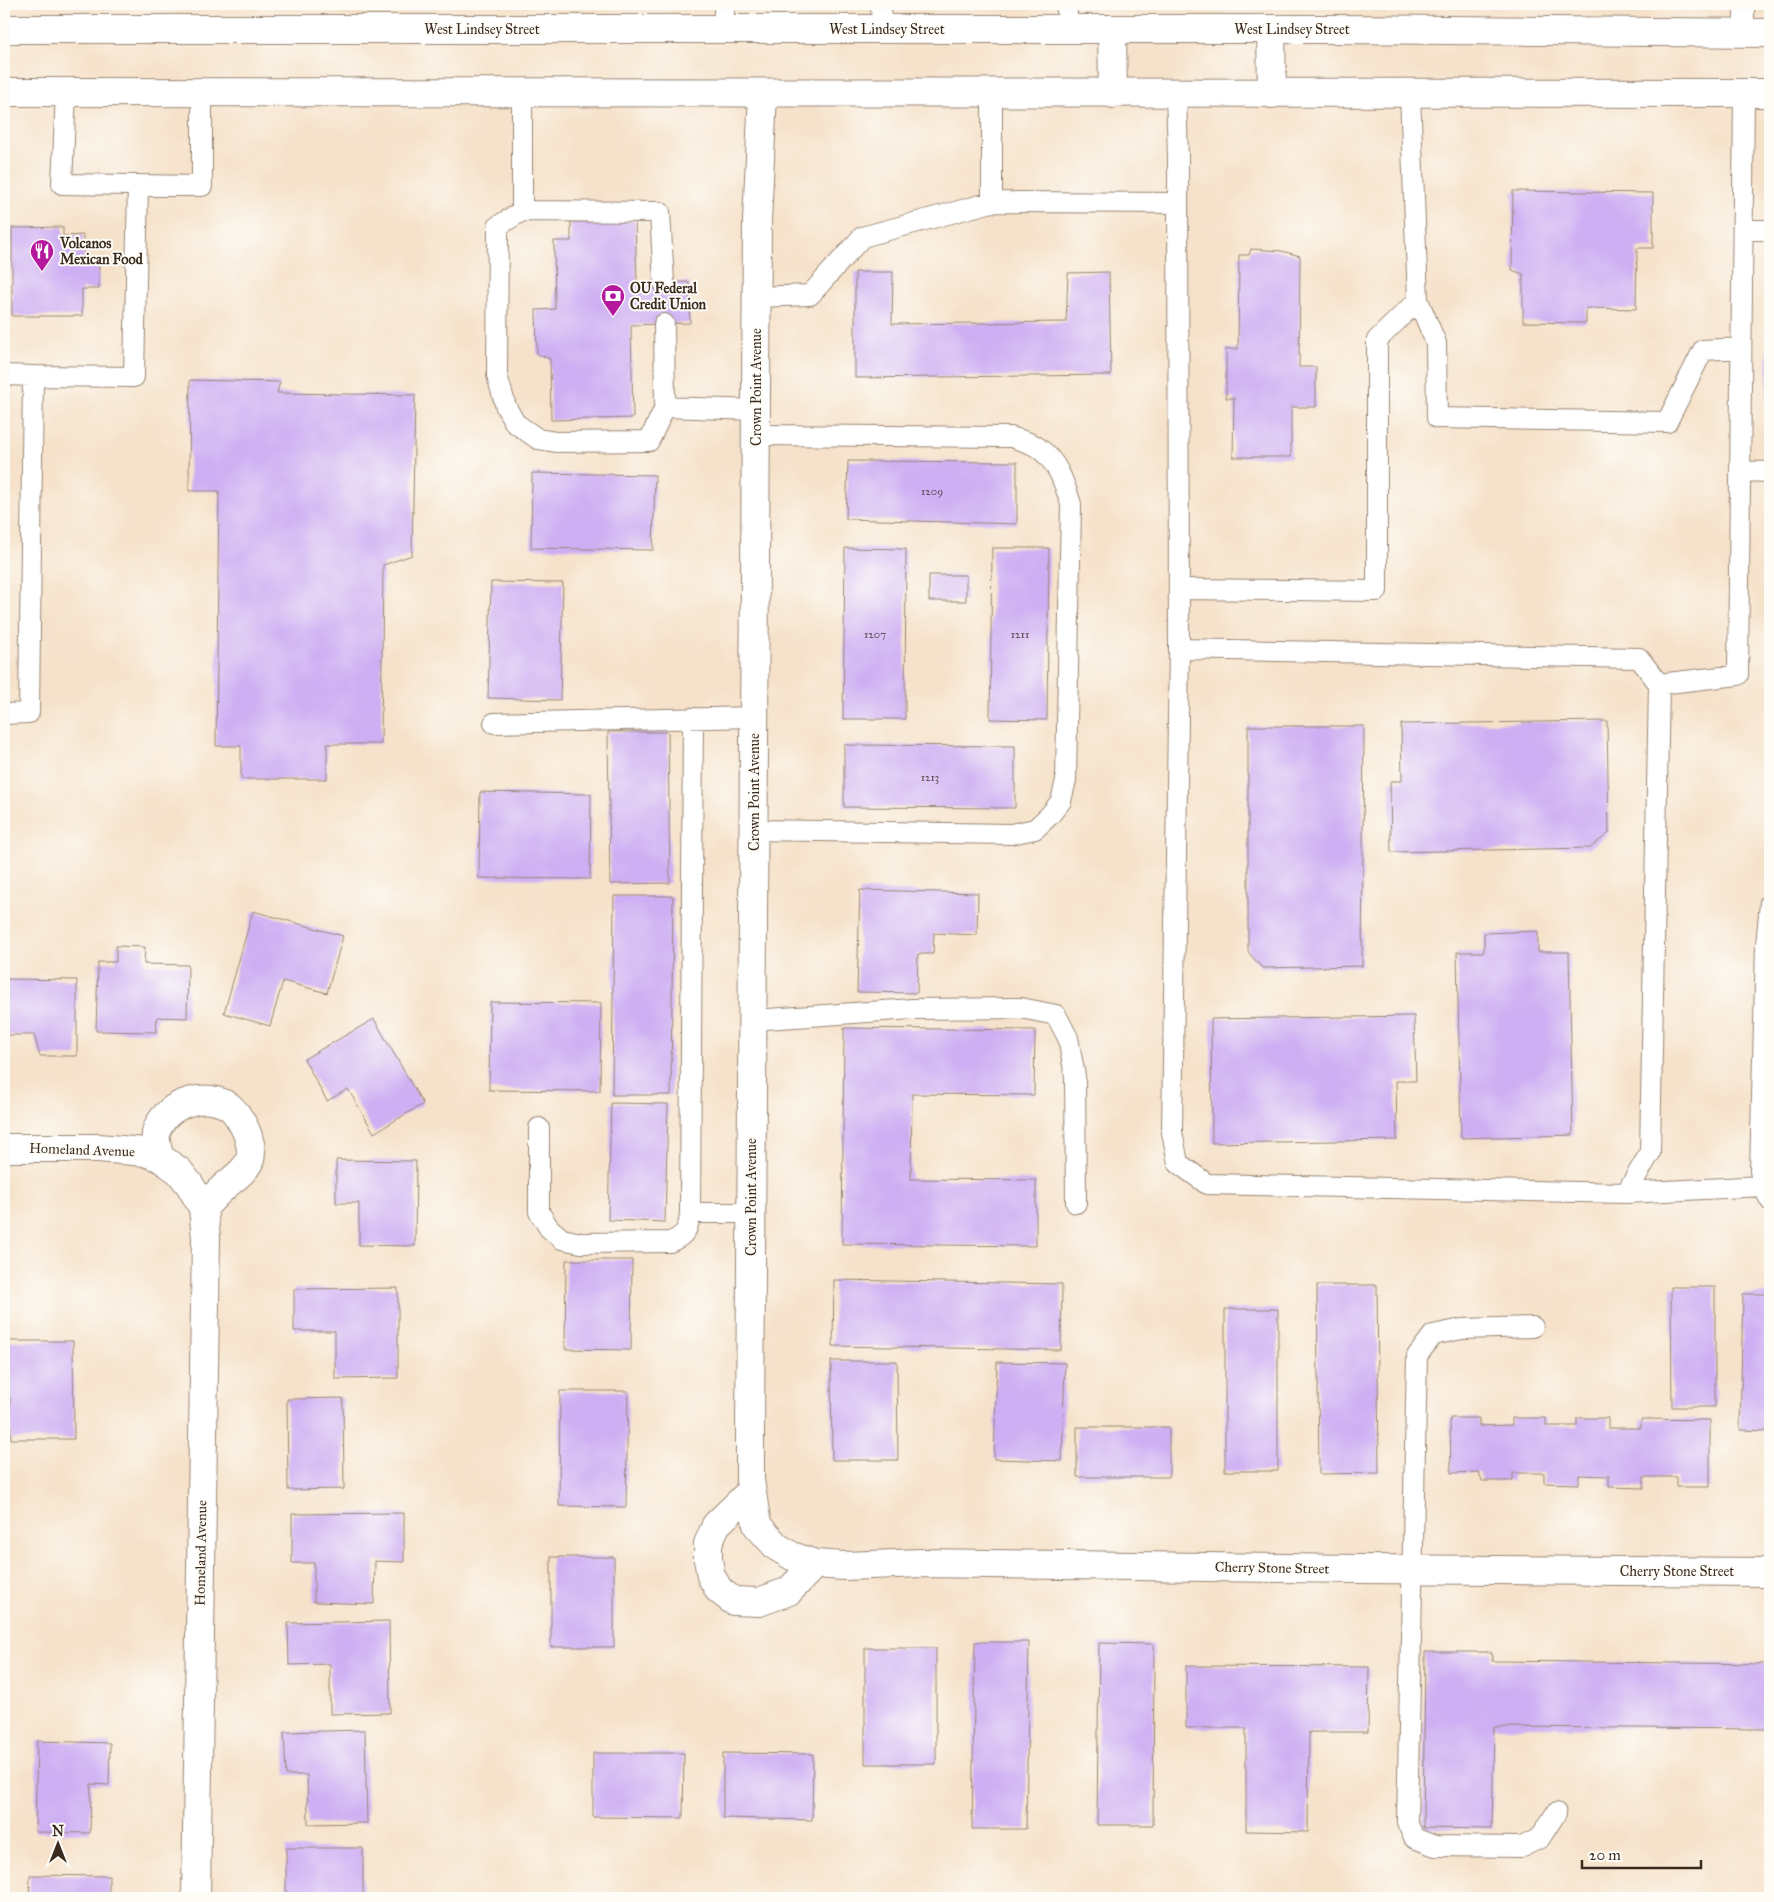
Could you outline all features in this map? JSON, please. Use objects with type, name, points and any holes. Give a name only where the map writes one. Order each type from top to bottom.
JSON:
[{"type":"street","name":"West Lindsey Street","points":[[4,29],[724,16],[1067,16],[1112,29],[1770,33]]},
{"type":"street","points":[[1112,29],[1113,94]]},
{"type":"street","points":[[1271,29],[1272,94]]},
{"type":"street","points":[[4,92],[1757,94]]},
{"type":"street","name":"Crown Point Avenue","points":[[763,93],[757,220],[751,1491],[757,1524],[777,1547]]},
{"type":"street","points":[[159,1157],[156,1137],[157,1127],[170,1112],[188,1101],[211,1099],[229,1106],[247,1131],[251,1147],[250,1161],[239,1176],[225,1186],[203,1208]]},
{"type":"street","name":"Homeland Avenue","points":[[4,1148],[98,1148],[145,1152],[159,1157],[178,1171],[190,1185],[203,1208],[206,1238],[196,1888]]},
{"type":"street","points":[[751,1491],[716,1525],[708,1544],[711,1576],[719,1590],[733,1600],[759,1602],[789,1591],[815,1564]]},
{"type":"street","name":"Cherry Stone Street","points":[[777,1547],[792,1556],[815,1564],[844,1566],[922,1563],[1770,1572]]},
{"type":"lane","points":[[1744,4],[1744,32]]},
{"type":"lane","points":[[66,92],[62,184],[202,186],[202,92]]},
{"type":"lane","points":[[522,93],[522,211]]},
{"type":"lane","points":[[992,93],[992,202]]},
{"type":"lane","points":[[1176,94],[1180,649],[1172,1132],[1178,1163],[1207,1184],[1626,1193],[1767,1193],[1760,1171],[1770,903]]},
{"type":"lane","points":[[1410,94],[1418,300],[1436,343],[1436,418],[1667,422],[1703,350],[1741,348]]},
{"type":"lane","points":[[1659,684],[1738,675],[1743,230],[1757,94]]},
{"type":"lane","points":[[4,375],[134,377],[138,185]]},
{"type":"lane","points":[[757,297],[810,295],[862,237],[992,202],[1178,203]]},
{"type":"lane","points":[[664,283],[660,212],[522,211],[498,226],[498,375],[506,407],[515,423],[538,439],[556,442],[649,441],[665,407],[664,324]]},
{"type":"lane","points":[[1743,230],[1770,230]]},
{"type":"lane","points":[[1180,590],[1377,591],[1377,340],[1418,300]]},
{"type":"lane","points":[[4,714],[29,713],[33,376]]},
{"type":"lane","points":[[665,407],[756,422],[1010,437],[1036,446],[1052,459],[1063,479],[1071,504],[1066,780],[1061,801],[1050,815],[1035,829],[1010,834],[754,830]]},
{"type":"lane","points":[[1741,472],[1770,472]]},
{"type":"lane","points":[[1180,649],[1639,658],[1659,684],[1650,1153],[1626,1193]]},
{"type":"lane","points":[[494,723],[754,717]]},
{"type":"lane","points":[[539,1128],[539,1212],[548,1228],[562,1239],[581,1243],[670,1242],[685,1233],[689,1224],[690,1213],[693,718]]},
{"type":"lane","points":[[752,1020],[912,1010],[1021,1008],[1056,1015],[1068,1038],[1075,1076],[1076,1203]]},
{"type":"lane","points":[[690,1213],[751,1213]]},
{"type":"lane","points":[[1533,1327],[1462,1329],[1433,1335],[1417,1356],[1407,1822],[1414,1838],[1436,1846],[1522,1847],[1540,1838],[1556,1814]]},
{"type":"building","points":[[1513,191],[1653,193],[1653,248],[1637,248],[1636,309],[1586,308],[1586,323],[1523,322],[1523,274],[1512,270]]},
{"type":"building","name":"OU Federal Credit Union","points":[[635,221],[637,283],[689,282],[690,323],[631,325],[633,418],[551,420],[550,359],[537,354],[536,310],[555,309],[554,241],[571,241],[571,222]]},
{"type":"building","points":[[63,227],[63,236],[83,235],[84,261],[99,261],[99,289],[82,289],[82,316],[12,316],[12,228]]},
{"type":"building","points":[[1251,249],[1282,251],[1300,256],[1299,367],[1316,367],[1316,407],[1291,407],[1291,457],[1233,457],[1234,398],[1226,398],[1226,349],[1238,349],[1239,255],[1249,255]]},
{"type":"building","points":[[855,272],[893,272],[892,324],[1066,322],[1068,273],[1109,272],[1111,375],[855,378]]},
{"type":"building","points":[[1768,302],[1770,302],[1770,452],[1767,452]]},
{"type":"building","points":[[190,380],[280,382],[277,393],[415,395],[412,555],[383,565],[381,744],[327,744],[327,779],[241,779],[241,746],[216,746],[219,491],[189,491]]},
{"type":"building","points":[[848,461],[1017,462],[1017,524],[846,519]]},
{"type":"building","points":[[532,473],[655,475],[653,550],[531,548]]},
{"type":"building","points":[[845,548],[906,549],[905,719],[843,719]]},
{"type":"building","points":[[992,548],[1049,548],[1047,720],[990,719]]},
{"type":"building","points":[[929,575],[966,575],[966,601],[929,601]]},
{"type":"building","points":[[491,582],[563,583],[560,700],[488,698]]},
{"type":"building","points":[[1607,721],[1609,833],[1590,848],[1391,852],[1390,781],[1402,781],[1401,724]]},
{"type":"building","points":[[1248,726],[1364,726],[1362,966],[1262,968],[1248,952]]},
{"type":"building","points":[[608,732],[668,732],[670,883],[610,884]]},
{"type":"building","points":[[844,745],[1015,746],[1015,808],[844,807]]},
{"type":"building","points":[[480,792],[591,794],[590,879],[479,878]]},
{"type":"building","points":[[860,890],[978,893],[977,935],[934,933],[933,954],[918,954],[917,993],[857,992]]},
{"type":"building","points":[[614,896],[673,896],[671,1095],[612,1095]]},
{"type":"building","points":[[253,911],[343,936],[327,993],[283,981],[270,1026],[224,1013]]},
{"type":"building","points":[[1538,931],[1538,952],[1569,952],[1573,1135],[1461,1138],[1457,952],[1484,952],[1484,933]]},
{"type":"building","points":[[116,946],[145,947],[144,964],[188,965],[187,1018],[157,1017],[156,1032],[96,1031],[98,962],[116,962]]},
{"type":"building","points":[[4,979],[77,980],[77,1056],[40,1056],[34,1035],[4,1035]]},
{"type":"building","points":[[490,1002],[601,1003],[600,1091],[489,1090]]},
{"type":"building","points":[[1414,1016],[1416,1081],[1396,1081],[1397,1140],[1212,1143],[1211,1019]]},
{"type":"building","points":[[374,1019],[423,1104],[374,1133],[348,1089],[327,1101],[304,1059]]},
{"type":"building","points":[[844,1028],[1035,1030],[1034,1095],[912,1094],[911,1179],[1036,1180],[1036,1246],[842,1244]]},
{"type":"building","points":[[611,1103],[668,1104],[665,1222],[608,1220]]},
{"type":"building","points":[[336,1160],[416,1161],[415,1246],[359,1245],[359,1203],[336,1203]]},
{"type":"building","points":[[566,1260],[632,1260],[631,1350],[565,1349]]},
{"type":"building","points":[[834,1280],[1062,1284],[1061,1350],[833,1346]]},
{"type":"building","points":[[1317,1285],[1377,1285],[1379,1473],[1319,1474]]},
{"type":"building","points":[[1671,1287],[1715,1287],[1715,1407],[1672,1407]]},
{"type":"building","points":[[398,1288],[398,1378],[335,1379],[335,1331],[294,1331],[294,1289]]},
{"type":"building","points":[[1743,1294],[1770,1294],[1770,1431],[1740,1430]]},
{"type":"building","points":[[1225,1309],[1278,1309],[1278,1471],[1225,1471]]},
{"type":"building","points":[[4,1341],[73,1341],[74,1439],[11,1439],[10,1397],[4,1397]]},
{"type":"building","points":[[831,1361],[897,1361],[898,1460],[832,1460]]},
{"type":"building","points":[[997,1362],[1065,1363],[1062,1461],[994,1459]]},
{"type":"building","points":[[560,1391],[628,1391],[626,1507],[559,1506]]},
{"type":"building","points":[[343,1398],[344,1489],[288,1490],[287,1399]]},
{"type":"building","points":[[1450,1418],[1479,1418],[1479,1426],[1512,1425],[1512,1418],[1546,1418],[1546,1426],[1577,1426],[1577,1418],[1608,1418],[1608,1428],[1641,1428],[1641,1419],[1710,1420],[1710,1487],[1677,1487],[1677,1477],[1644,1477],[1644,1488],[1609,1487],[1609,1476],[1579,1475],[1579,1484],[1544,1483],[1544,1473],[1513,1473],[1513,1481],[1482,1481],[1479,1472],[1451,1473]]},
{"type":"building","points":[[1077,1427],[1169,1427],[1169,1477],[1077,1477]]},
{"type":"building","points":[[404,1513],[404,1562],[375,1561],[374,1604],[314,1602],[314,1563],[292,1563],[292,1514]]},
{"type":"building","points":[[551,1557],[614,1557],[614,1647],[551,1647]]},
{"type":"building","points":[[389,1621],[390,1713],[330,1714],[330,1664],[289,1665],[288,1623]]},
{"type":"building","points":[[975,1642],[1029,1642],[1026,1829],[972,1829]]},
{"type":"building","points":[[1099,1643],[1154,1644],[1153,1825],[1097,1825]]},
{"type":"building","points":[[865,1648],[936,1648],[936,1764],[865,1764]]},
{"type":"building","points":[[1425,1652],[1492,1652],[1492,1661],[1770,1664],[1770,1729],[1494,1727],[1492,1829],[1423,1828]]},
{"type":"building","points":[[1186,1666],[1369,1667],[1368,1732],[1309,1732],[1308,1832],[1246,1831],[1246,1728],[1186,1728]]},
{"type":"building","points":[[365,1730],[367,1823],[308,1824],[307,1775],[286,1775],[284,1732]]},
{"type":"building","points":[[37,1741],[110,1743],[109,1785],[91,1784],[90,1833],[35,1832]]},
{"type":"building","points":[[593,1753],[684,1753],[683,1818],[593,1817]]},
{"type":"building","points":[[723,1753],[813,1754],[812,1820],[723,1818]]},
{"type":"building","points":[[286,1848],[363,1848],[363,1898],[305,1898],[305,1893],[286,1893]]},
{"type":"building","points":[[30,1875],[109,1876],[109,1898],[29,1898]]},
{"type":"place","name":"Volcanos Mexican Food","points":[[42,272]]},
{"type":"place","name":"OU Federal Credit Union","points":[[613,317]]}]
